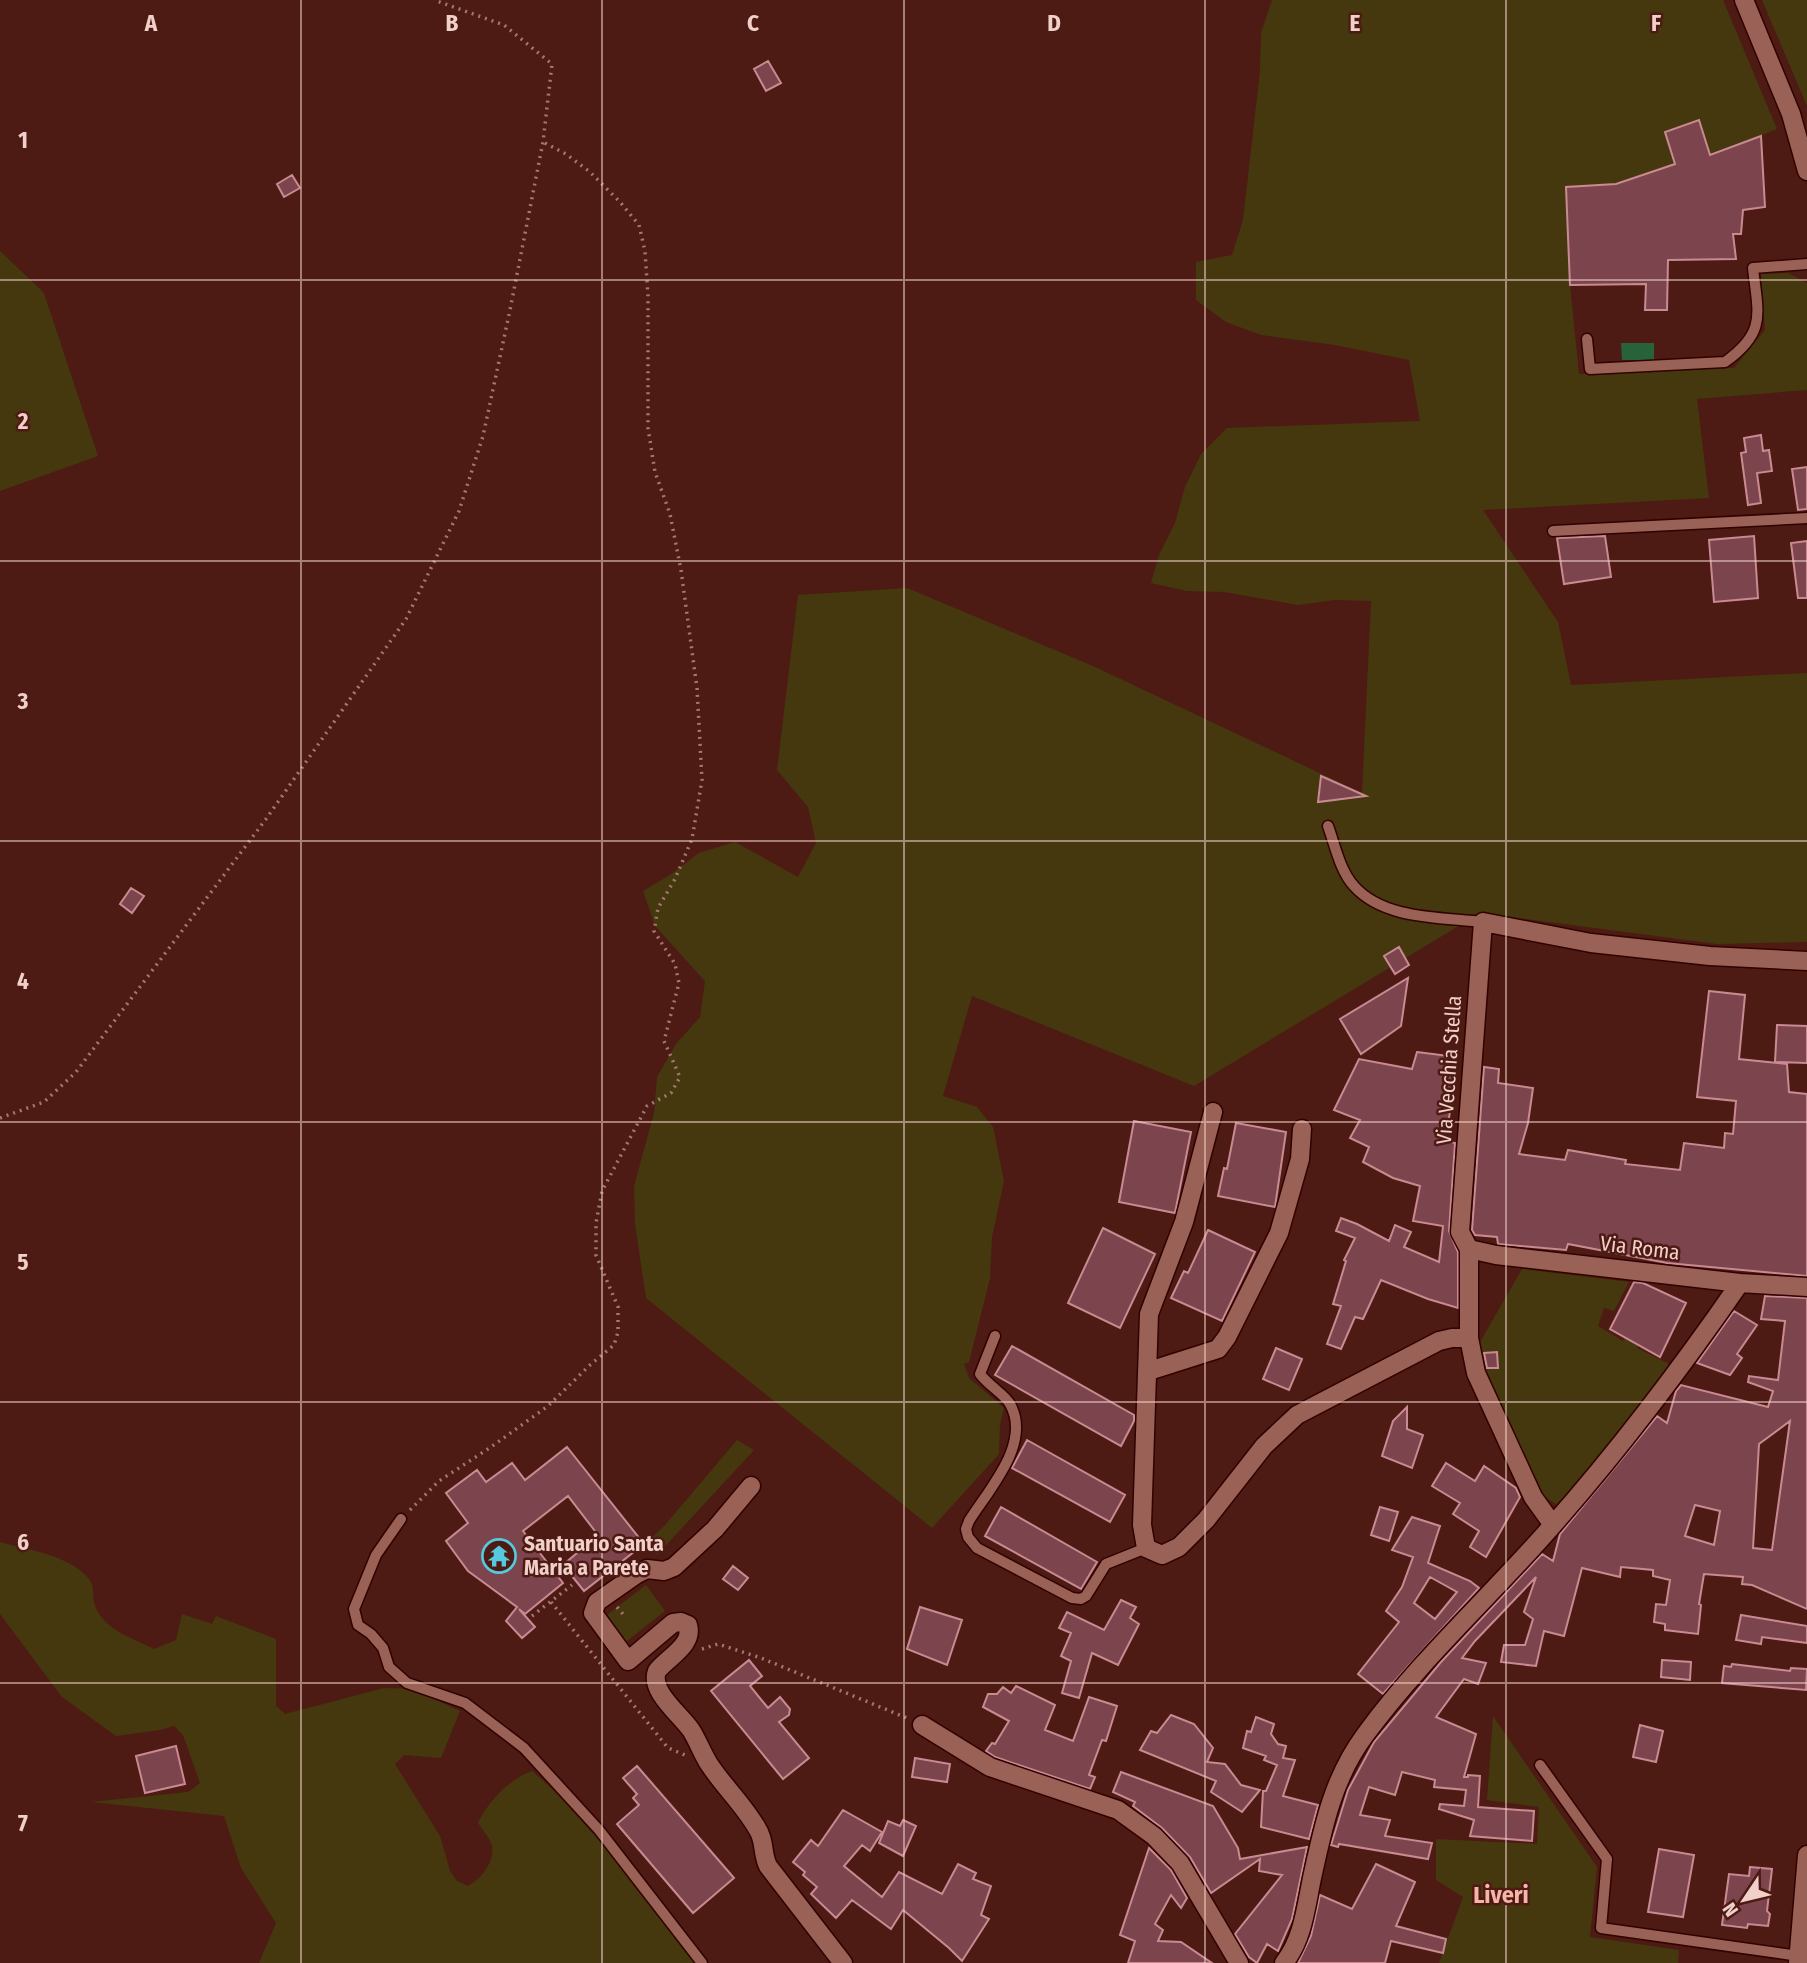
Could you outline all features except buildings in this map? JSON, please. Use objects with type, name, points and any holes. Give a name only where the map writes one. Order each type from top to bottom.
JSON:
[{"type":"street","points":[[1744,0],[1791,114],[1807,171]]},
{"type":"street","points":[[1483,922],[1591,943],[1710,956],[1807,961]]},
{"type":"street","name":"Via Vecchia Stella","points":[[1483,922],[1460,1233],[1469,1249],[1469,1338],[1476,1373],[1533,1497],[1553,1525]]},
{"type":"street","points":[[1213,1112],[1184,1222],[1149,1314],[1142,1525],[1146,1548],[1162,1555],[1179,1547],[1206,1520],[1265,1446],[1297,1415],[1439,1341],[1469,1338]]},
{"type":"street","points":[[1149,1371],[1219,1349],[1227,1337],[1279,1233],[1300,1159],[1302,1129]]},
{"type":"street","name":"Via Roma","points":[[1469,1249],[1496,1255],[1740,1283],[1807,1287]]},
{"type":"street","points":[[1284,1963],[1302,1927],[1325,1819],[1344,1768],[1365,1735],[1416,1674],[1553,1525],[1673,1378],[1740,1283]]},
{"type":"street","points":[[751,1486],[715,1530],[674,1566],[664,1571],[647,1569],[638,1574],[597,1602],[593,1613],[628,1661],[673,1623],[688,1625],[690,1634],[686,1642],[657,1671],[655,1676],[659,1689],[690,1730],[709,1764],[756,1825],[762,1837],[763,1855],[768,1866],[844,1963]]},
{"type":"street","points":[[922,1725],[990,1767],[1118,1810],[1154,1836],[1180,1863],[1239,1963]]},
{"type":"street","points":[[1799,1959],[1807,1855]]},
{"type":"lane","points":[[1587,339],[1590,369],[1724,362],[1744,346],[1759,322],[1753,268],[1807,264]]},
{"type":"lane","points":[[1553,531],[1807,518]]},
{"type":"lane","points":[[1328,826],[1340,861],[1354,886],[1378,903],[1398,912],[1483,922]]},
{"type":"lane","points":[[995,1336],[980,1374],[989,1386],[1009,1401],[1015,1415],[1017,1432],[1010,1455],[969,1521],[966,1529],[968,1537],[977,1548],[1072,1598],[1081,1599],[1086,1596],[1106,1564],[1146,1548]]},
{"type":"lane","points":[[401,1519],[376,1555],[354,1609],[358,1625],[371,1634],[383,1648],[389,1667],[407,1684],[465,1703],[524,1748],[599,1830],[702,1963]]},
{"type":"lane","points":[[1540,1765],[1607,1860],[1601,1928],[1799,1959]]},
{"type":"path","points":[[0,1118],[44,1102],[76,1072],[266,819],[406,619],[459,511],[483,436],[543,142],[552,64],[504,25],[434,0]]},
{"type":"path","points":[[401,1519],[439,1481],[548,1406],[614,1345],[618,1332],[618,1307],[596,1255],[596,1223],[601,1191],[647,1107],[671,1093],[680,1077],[664,1041],[679,983],[675,964],[654,931],[658,908],[675,880],[692,839],[702,780],[697,688],[681,570],[670,514],[655,472],[649,428],[645,251],[639,225],[620,202],[566,153],[543,142]]},
{"type":"path","points":[[532,1616],[572,1585]]},
{"type":"path","points":[[551,1602],[668,1748]]},
{"type":"path","points":[[697,1652],[719,1644],[874,1703],[922,1725]]},
{"type":"shaded area","points":[[1272,0],[1723,0],[1777,129],[1710,155],[1699,120],[1665,132],[1675,164],[1616,184],[1566,187],[1570,285],[1579,374],[1734,368],[1765,330],[1761,274],[1788,273],[1807,283],[1807,390],[1697,399],[1709,498],[1483,510],[1558,622],[1571,685],[1807,673],[1807,942],[1717,944],[1480,913],[1194,1086],[972,996],[943,1096],[977,1107],[993,1127],[1004,1181],[992,1237],[990,1278],[969,1362],[964,1364],[969,1378],[1004,1408],[1000,1425],[999,1454],[932,1528],[646,1298],[635,1224],[634,1186],[654,1113],[657,1077],[676,1044],[700,1017],[705,981],[655,926],[643,891],[699,853],[735,842],[798,877],[816,843],[808,807],[777,770],[798,595],[907,588],[1093,666],[1362,793],[1371,601],[1335,600],[1298,605],[1224,592],[1187,591],[1151,583],[1159,555],[1175,523],[1185,487],[1201,454],[1227,428],[1420,421],[1409,360],[1335,345],[1261,335],[1226,322],[1196,300],[1196,262],[1232,255],[1243,220],[1260,71],[1261,33]]},
{"type":"shaded area","points":[[1762,0],[1807,0],[1807,106]]},
{"type":"shaded area","points":[[0,251],[44,293],[98,456],[0,491]]},
{"type":"shaded area","points":[[1621,343],[1654,343],[1654,360],[1622,360]]},
{"type":"shaded area","points":[[1522,1269],[1629,1282],[1614,1311],[1604,1308],[1598,1326],[1623,1341],[1631,1325],[1644,1333],[1637,1348],[1669,1364],[1630,1421],[1560,1507],[1537,1491],[1482,1367],[1480,1342]]},
{"type":"shaded area","points":[[737,1440],[754,1450],[657,1555],[645,1544],[665,1525]]},
{"type":"shaded area","points":[[0,1542],[48,1554],[71,1564],[91,1582],[95,1605],[104,1621],[154,1649],[176,1640],[182,1614],[212,1624],[216,1616],[276,1639],[276,1706],[285,1714],[384,1688],[412,1689],[460,1711],[441,1758],[404,1755],[395,1764],[440,1836],[450,1871],[457,1881],[468,1886],[487,1868],[492,1849],[490,1840],[478,1823],[500,1792],[532,1771],[559,1795],[601,1842],[694,1963],[259,1963],[276,1923],[241,1868],[224,1816],[91,1802],[188,1792],[200,1783],[183,1735],[174,1726],[116,1736],[62,1697],[0,1614]]},
{"type":"shaded area","points":[[646,1585],[665,1611],[623,1644],[603,1618]]},
{"type":"shaded area","points":[[1493,1716],[1597,1867],[1590,1937],[1679,1950],[1678,1963],[1439,1963],[1463,1897],[1436,1880],[1436,1839],[1537,1844],[1539,1807],[1487,1800]]},
{"type":"place","name":"Santuario Santa Maria a Parete","points":[[499,1556]]},
{"type":"district","name":"Liveri","points":[[1501,1895]]}]
